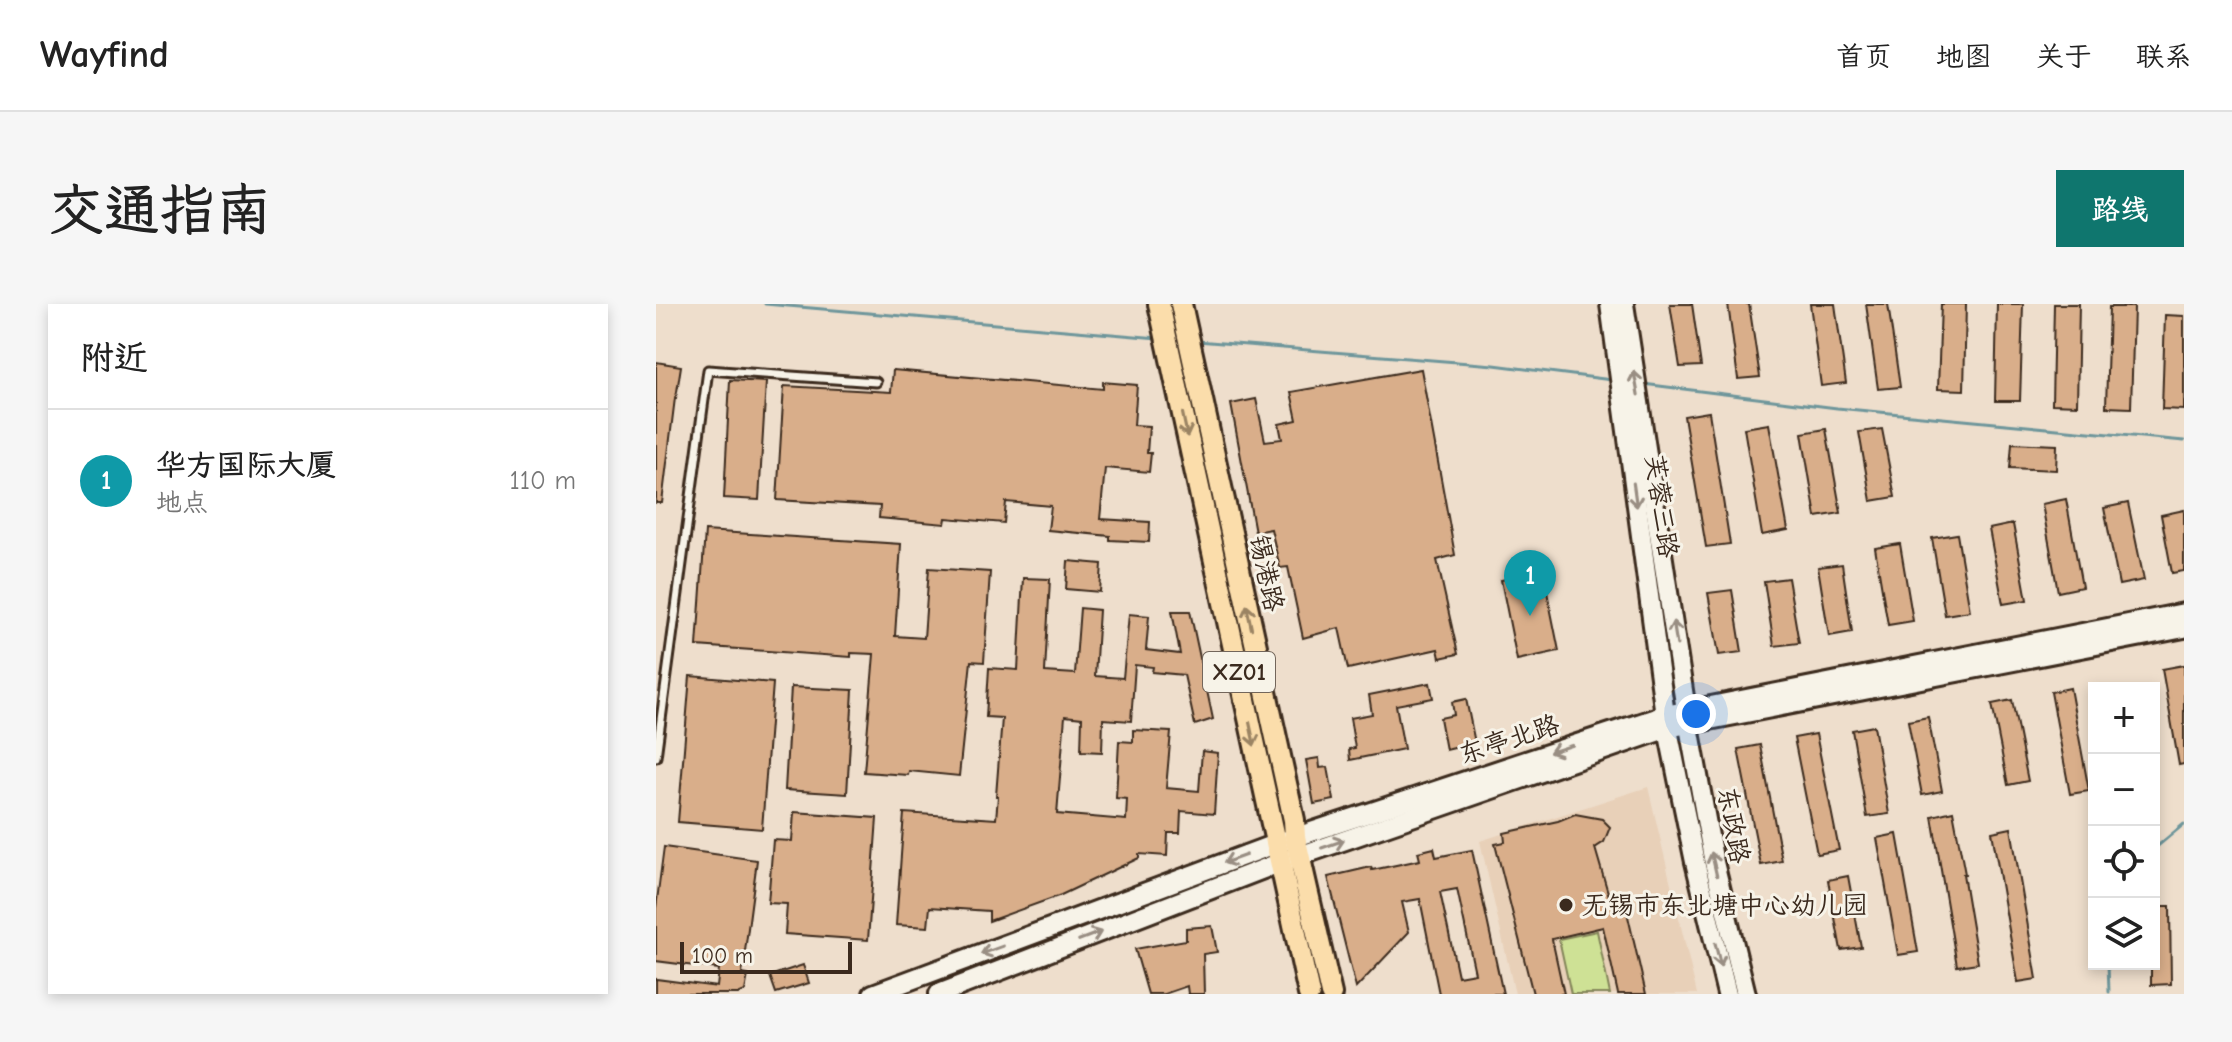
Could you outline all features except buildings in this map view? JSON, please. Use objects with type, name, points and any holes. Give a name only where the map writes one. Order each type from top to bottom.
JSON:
[{"type":"main road","name":"芙蓉三路","points":[[1610,304],[1624,352]]},
{"type":"main road","name":"芙蓉三路","points":[[1624,304],[1624,352],[1666,722]]},
{"type":"main road","name":"锡港路","points":[[1161,313],[1309,994]]},
{"type":"main road","name":"锡港路","points":[[1184,314],[1331,994]]},
{"type":"main road","name":"芙蓉三路","points":[[1633,416],[1688,717]]},
{"type":"main road","name":"东亭北路","points":[[939,994],[1298,846],[1666,722],[2184,613]]},
{"type":"main road","name":"东亭北路","points":[[1688,717],[2184,628]]},
{"type":"main road","name":"东政路","points":[[1688,717],[1713,858],[1746,994]]},
{"type":"main road","name":"东政路","points":[[1666,722],[1727,994]]},
{"type":"main road","name":"东亭北路","points":[[873,994],[1277,854]]},
{"type":"lane","points":[[656,757],[708,370],[876,382]]},
{"type":"shaded area","points":[[1648,787],[1697,994],[1515,994],[1480,841]]},
{"type":"green space","points":[[1597,931],[1610,994],[1571,994],[1559,939]]},
{"type":"waterway","points":[[765,304],[1158,338]]},
{"type":"waterway","points":[[1197,341],[1494,365],[1612,380]]},
{"type":"waterway","points":[[1643,384],[1837,408],[2184,441]]},
{"type":"waterway","points":[[2160,844],[2184,824]]},
{"type":"waterway","points":[[2108,970],[2109,992]]},
{"type":"place","name":"华方国际大厦","points":[[1530,616]]},
{"type":"place","name":"无锡市东北塘中心幼儿园","points":[[1566,905]]}]
